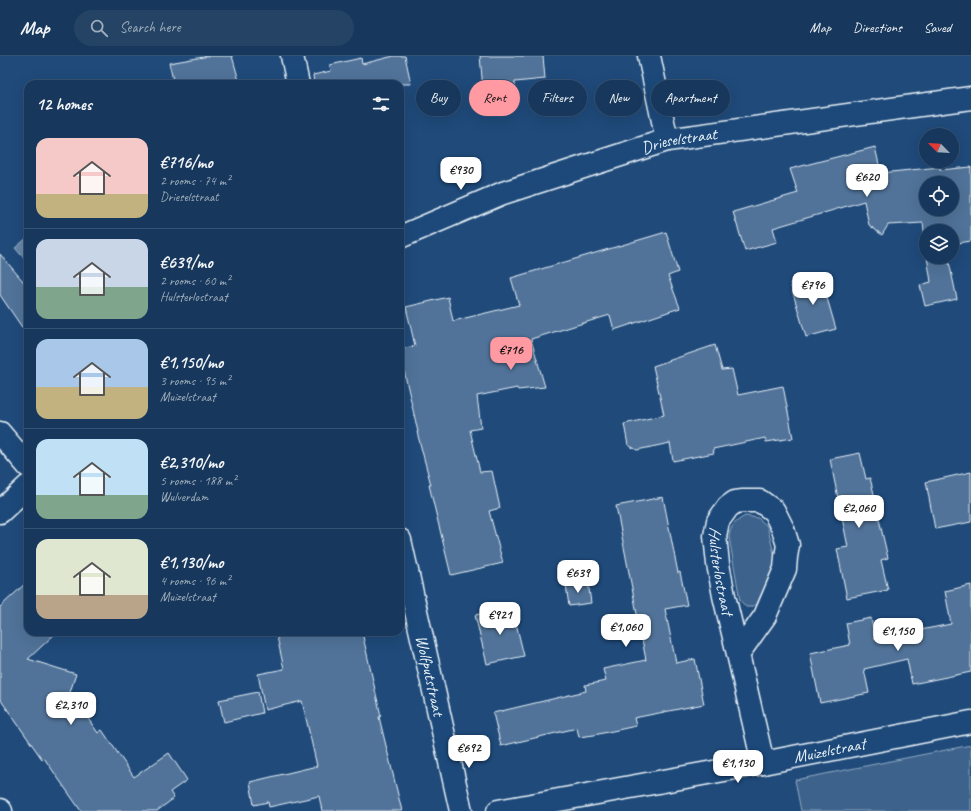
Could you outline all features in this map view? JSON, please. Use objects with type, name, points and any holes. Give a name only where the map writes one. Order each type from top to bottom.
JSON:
[{"type":"street","points":[[292,56],[297,80]]},
{"type":"street","points":[[649,56],[667,140]]},
{"type":"street","name":"Drieselstraat","points":[[404,235],[502,193],[667,140],[971,98]]},
{"type":"street","points":[[0,433],[24,461]]},
{"type":"street","points":[[0,512],[24,490]]},
{"type":"street","name":"Hulsterlostraat","points":[[738,654],[765,616],[785,569],[788,545],[784,529],[774,511],[760,501],[735,502],[728,507],[718,521],[715,536],[724,596],[763,762]]},
{"type":"street","name":"Wolfputstraat","points":[[404,557],[462,811]]},
{"type":"street","name":"Muizelstraat","points":[[498,811],[971,722]]},
{"type":"shaded area","points":[[24,240],[24,258],[15,248]]},
{"type":"shaded area","points":[[745,516],[758,518],[767,526],[776,561],[757,604],[751,607],[746,607],[740,600],[729,537],[734,524]]},
{"type":"shaded area","points":[[971,745],[971,811],[801,811],[795,780]]},
{"type":"building","points":[[209,56],[232,56],[239,80],[173,80],[169,63]]},
{"type":"building","points":[[394,56],[405,56],[411,84],[404,84],[404,80],[314,80],[313,75],[331,71],[330,65],[361,58],[362,64]]},
{"type":"building","points":[[480,56],[543,56],[545,79],[520,82],[520,80],[482,80]]},
{"type":"building","points":[[875,147],[881,173],[930,168],[940,168],[940,170],[971,167],[971,241],[959,243],[959,224],[923,223],[888,225],[882,235],[869,225],[864,201],[773,228],[777,242],[745,251],[733,212],[798,193],[790,169]]},
{"type":"building","points":[[666,232],[678,272],[668,276],[680,308],[614,330],[610,315],[531,339],[545,387],[518,390],[517,388],[477,396],[481,428],[470,430],[480,472],[492,471],[500,508],[489,511],[503,563],[451,575],[429,485],[431,485],[417,432],[404,371],[404,348],[415,346],[406,307],[448,297],[453,321],[519,305],[511,278]]},
{"type":"building","points":[[0,254],[24,282],[24,330],[0,295]]},
{"type":"building","points":[[928,264],[950,264],[957,299],[925,306],[920,285],[931,282]]},
{"type":"building","points":[[820,274],[836,329],[806,337],[790,283]]},
{"type":"building","points":[[715,345],[722,370],[732,369],[738,395],[783,386],[793,438],[766,442],[765,438],[713,449],[714,453],[673,461],[670,443],[637,450],[628,445],[624,424],[664,415],[653,366]]},
{"type":"building","points":[[860,453],[866,479],[870,478],[888,558],[881,560],[888,590],[847,598],[837,549],[848,547],[830,459]]},
{"type":"building","points":[[971,472],[971,522],[935,529],[926,482]]},
{"type":"building","points":[[663,497],[678,573],[680,572],[687,605],[665,609],[676,663],[695,659],[704,704],[634,718],[636,726],[594,735],[579,737],[577,728],[501,746],[493,713],[586,691],[585,685],[606,681],[603,669],[646,660],[616,506]]},
{"type":"building","points":[[588,582],[591,603],[569,606],[566,585]]},
{"type":"building","points":[[24,585],[24,636],[53,636],[28,659],[76,674],[70,692],[98,733],[102,730],[134,777],[169,753],[187,780],[170,792],[174,798],[157,811],[81,811],[0,699],[0,607]]},
{"type":"building","points":[[971,585],[971,672],[912,684],[907,659],[864,669],[869,693],[820,703],[810,653],[850,645],[846,623],[871,618],[875,639],[951,624],[945,591]]},
{"type":"building","points":[[512,607],[524,656],[487,664],[475,615]]},
{"type":"building","points":[[277,636],[363,636],[381,716],[379,717],[402,811],[322,811],[319,796],[269,807],[268,802],[254,805],[250,782],[317,766],[302,701],[265,710],[258,674],[284,669]]},
{"type":"building","points":[[258,692],[262,713],[224,722],[219,700]]}]
